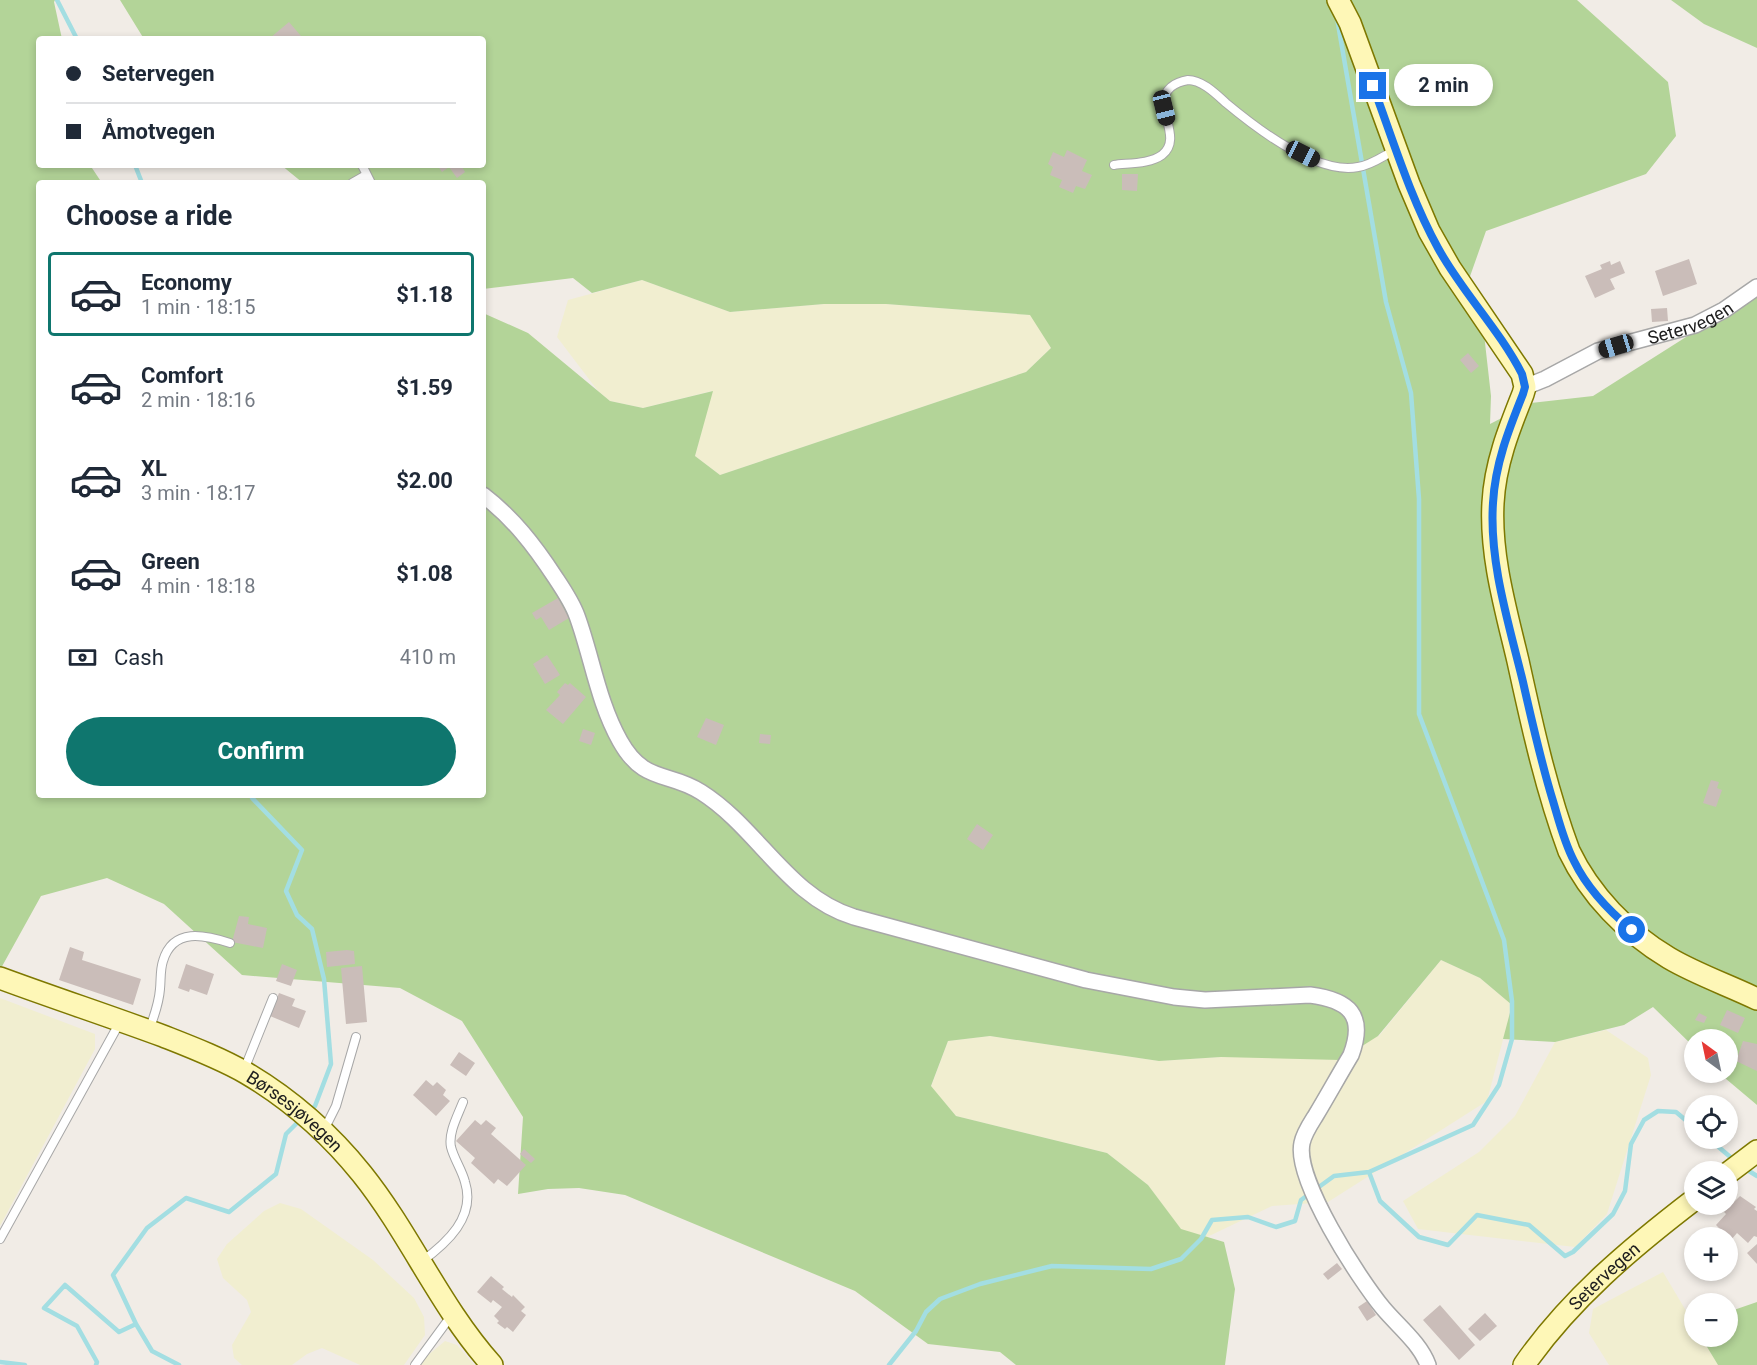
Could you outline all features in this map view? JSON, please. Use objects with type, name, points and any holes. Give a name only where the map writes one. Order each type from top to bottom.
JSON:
[{"type":"main road","points":[[1338,0],[1350,23],[1396,149],[1438,249],[1522,374],[1525,387],[1497,467],[1493,501],[1493,536],[1508,619],[1540,760],[1569,851],[1579,871],[1596,895],[1650,945],[1670,959],[1757,999]]},
{"type":"main road","name":"Børsesjøvegen","points":[[0,978],[196,1049],[244,1072],[271,1089],[310,1120],[363,1175],[393,1218],[452,1314],[492,1365]]},
{"type":"main road","points":[[1738,1165],[1757,1151]]},
{"type":"main road","name":"Setervegen","points":[[1524,1365],[1571,1306],[1603,1273],[1684,1208]]},
{"type":"street","name":"Setervegen","points":[[1525,387],[1598,351],[1695,325],[1724,310],[1757,287]]},
{"type":"street","points":[[486,498],[519,527],[570,600],[618,739],[634,761],[650,773],[696,789],[710,798],[741,825],[802,890],[821,903],[854,917],[1086,980],[1174,997],[1205,1000],[1310,995],[1324,997],[1347,1007],[1355,1021],[1357,1032],[1355,1044],[1351,1055],[1304,1136],[1301,1152],[1303,1168],[1310,1186],[1352,1265],[1383,1308],[1418,1347],[1428,1365]]},
{"type":"lane","points":[[1114,165],[1150,160],[1165,153],[1170,143],[1164,97],[1174,85],[1189,80],[1212,91],[1255,128],[1320,163],[1357,168],[1396,149]]},
{"type":"lane","points":[[363,168],[369,180]]},
{"type":"lane","points":[[357,180],[366,175]]},
{"type":"lane","points":[[149,1031],[160,990],[162,963],[170,947],[180,939],[194,935],[206,935],[230,944]]},
{"type":"lane","points":[[244,1072],[273,999]]},
{"type":"lane","points":[[0,1239],[121,1021]]},
{"type":"lane","points":[[310,1120],[336,1106],[356,1037]]},
{"type":"lane","points":[[420,1263],[452,1235],[463,1220],[466,1210],[468,1197],[466,1182],[451,1146],[451,1136],[463,1102]]},
{"type":"lane","points":[[415,1365],[452,1314]]},
{"type":"shaded area","points":[[642,280],[730,312],[824,304],[886,304],[1031,315],[1051,348],[1026,372],[720,475],[695,456],[712,391],[643,408],[610,401],[598,391],[557,337],[568,300]]},
{"type":"shaded area","points":[[1441,960],[1480,978],[1512,1005],[1487,1101],[1328,1202],[1272,1206],[1207,1237],[1181,1230],[1148,1185],[1107,1153],[956,1116],[931,1087],[948,1041],[990,1036],[1159,1061],[1221,1057],[1379,1036]]},
{"type":"shaded area","points":[[0,998],[95,1034],[95,1049],[0,1226]]},
{"type":"shaded area","points":[[1606,1030],[1648,1058],[1651,1075],[1607,1214],[1575,1247],[1418,1229],[1403,1201],[1479,1152],[1515,1116],[1555,1042]]},
{"type":"shaded area","points":[[280,1203],[301,1209],[373,1260],[414,1298],[424,1317],[425,1335],[404,1365],[360,1365],[322,1348],[307,1354],[292,1365],[242,1365],[234,1358],[232,1345],[251,1312],[247,1300],[223,1278],[217,1259],[227,1244],[264,1211]]},
{"type":"shaded area","points":[[1663,1272],[1684,1307],[1684,1347],[1707,1347],[1718,1365],[1609,1365],[1589,1333],[1593,1309]]},
{"type":"shaded area","points":[[445,1341],[457,1345],[474,1365],[420,1365]]},
{"type":"green space","points":[[0,0],[55,0],[61,36],[36,36],[36,168],[92,168],[100,180],[36,180],[36,798],[486,798],[486,314],[528,333],[610,401],[643,408],[713,391],[695,456],[720,475],[1026,372],[1051,348],[1030,315],[886,304],[824,304],[730,312],[642,280],[592,293],[573,278],[486,289],[486,180],[299,180],[285,168],[486,168],[486,36],[142,36],[120,0],[1577,0],[1668,82],[1676,136],[1646,174],[1486,231],[1462,299],[1484,334],[1491,396],[1490,424],[1531,403],[1593,396],[1757,292],[1757,1105],[1731,1083],[1738,1083],[1738,1029],[1684,1029],[1684,1037],[1653,1007],[1624,1025],[1555,1042],[1503,1039],[1512,1005],[1480,978],[1441,960],[1378,1036],[1340,1060],[1221,1057],[1159,1061],[990,1036],[948,1041],[931,1086],[956,1116],[1107,1153],[1148,1185],[1181,1229],[1224,1242],[1235,1289],[1225,1365],[1016,1365],[1000,1352],[928,1344],[855,1291],[625,1195],[579,1188],[548,1189],[518,1194],[523,1117],[462,1021],[400,988],[242,975],[164,904],[107,878],[41,896],[0,970]]},
{"type":"green space","points":[[1671,0],[1757,0],[1757,48],[1704,24]]},
{"type":"green space","points":[[1757,1302],[1757,1365],[1718,1365],[1707,1347],[1738,1347],[1738,1309]]},
{"type":"building","points":[[289,22],[301,36],[272,36]]},
{"type":"building","points":[[1067,150],[1087,160],[1082,171],[1092,175],[1085,189],[1076,186],[1073,193],[1059,187],[1062,180],[1050,175],[1053,167],[1048,164],[1053,152],[1064,157]]},
{"type":"building","points":[[450,168],[463,168],[465,172],[457,178]]},
{"type":"building","points":[[1122,174],[1138,174],[1137,191],[1122,190]]},
{"type":"building","points":[[1689,259],[1697,284],[1663,296],[1655,271]]},
{"type":"building","points":[[1610,261],[1611,265],[1620,261],[1625,273],[1610,279],[1615,289],[1595,298],[1585,276],[1602,269],[1600,265]]},
{"type":"building","points":[[1667,308],[1668,321],[1652,322],[1651,309]]},
{"type":"building","points":[[1468,353],[1479,366],[1471,373],[1460,360]]},
{"type":"building","points":[[558,598],[569,618],[549,630],[541,617],[536,620],[532,613]]},
{"type":"building","points":[[547,655],[560,675],[545,684],[533,664]]},
{"type":"building","points":[[565,683],[568,685],[570,683],[586,697],[563,724],[546,710],[560,695],[557,692]]},
{"type":"building","points":[[706,718],[724,725],[716,745],[697,737]]},
{"type":"building","points":[[583,729],[595,733],[591,745],[579,741]]},
{"type":"building","points":[[760,734],[771,735],[770,744],[759,743]]},
{"type":"building","points":[[1711,780],[1719,782],[1717,788],[1722,790],[1716,807],[1703,803]]},
{"type":"building","points":[[977,824],[993,835],[983,850],[967,839]]},
{"type":"building","points":[[239,916],[249,917],[248,924],[267,928],[263,948],[232,942]]},
{"type":"building","points":[[70,947],[84,952],[82,960],[141,979],[133,1005],[59,980]]},
{"type":"building","points":[[354,951],[355,964],[327,967],[326,952]]},
{"type":"building","points":[[186,964],[214,974],[207,995],[190,989],[189,992],[178,988]]},
{"type":"building","points":[[282,964],[297,970],[291,986],[276,981]]},
{"type":"building","points":[[362,966],[367,1022],[346,1024],[341,968]]},
{"type":"building","points":[[279,993],[295,999],[292,1006],[306,1011],[299,1028],[270,1016]]},
{"type":"building","points":[[1727,1010],[1745,1018],[1738,1033],[1738,1029],[1729,1029],[1720,1025]]},
{"type":"building","points":[[1699,1013],[1707,1017],[1704,1023],[1695,1020]]},
{"type":"building","points":[[1743,1041],[1757,1044],[1757,1071],[1738,1062]]},
{"type":"building","points":[[459,1052],[475,1063],[466,1076],[450,1065]]},
{"type":"building","points":[[426,1080],[433,1086],[437,1082],[446,1090],[443,1095],[450,1101],[436,1116],[413,1095]]},
{"type":"building","points":[[475,1120],[481,1125],[486,1120],[496,1128],[491,1134],[526,1165],[507,1186],[498,1179],[494,1184],[471,1163],[475,1158],[456,1141]]},
{"type":"building","points":[[524,1149],[535,1159],[531,1163],[520,1154]]},
{"type":"building","points":[[1740,1196],[1756,1207],[1754,1209],[1757,1211],[1757,1237],[1754,1236],[1748,1243],[1738,1234],[1738,1227],[1718,1227],[1716,1225],[1725,1215],[1738,1215]]},
{"type":"building","points":[[1757,1244],[1757,1264],[1747,1253]]},
{"type":"building","points":[[1337,1263],[1342,1269],[1328,1280],[1323,1274]]},
{"type":"building","points":[[491,1276],[504,1287],[502,1289],[512,1297],[513,1295],[525,1307],[521,1311],[526,1315],[513,1332],[497,1323],[499,1321],[494,1316],[502,1307],[493,1300],[491,1303],[477,1292]]},
{"type":"building","points":[[1367,1301],[1376,1315],[1367,1321],[1358,1307]]},
{"type":"building","points":[[1440,1305],[1475,1345],[1459,1360],[1423,1320]]},
{"type":"building","points":[[1485,1313],[1497,1326],[1480,1341],[1468,1329]]},
{"type":"waterway","points":[[57,0],[75,36]]},
{"type":"waterway","points":[[1337,18],[1386,302],[1411,393],[1419,499],[1419,714],[1504,940],[1512,1001],[1512,1039],[1499,1085],[1473,1125],[1369,1172]]},
{"type":"waterway","points":[[136,168],[141,180]]},
{"type":"waterway","points":[[252,798],[302,850],[286,891],[297,915],[312,929],[324,979],[331,1064],[315,1106],[310,1111]]},
{"type":"waterway","points":[[889,1365],[916,1331],[926,1312],[940,1299],[980,1284],[1052,1266],[1151,1269],[1181,1259],[1201,1239],[1212,1220],[1248,1217],[1276,1227],[1295,1221],[1301,1200],[1334,1176],[1369,1172],[1380,1201],[1419,1237],[1448,1245],[1477,1215],[1529,1225],[1565,1256],[1573,1252],[1613,1214],[1625,1191],[1631,1144],[1644,1120],[1658,1111],[1676,1112],[1684,1119]]},
{"type":"waterway","points":[[96,1365],[97,1362],[77,1326],[44,1308],[65,1285],[119,1332],[136,1324],[113,1275],[147,1228],[186,1198],[229,1212],[276,1174],[286,1134],[302,1118]]},
{"type":"waterway","points":[[1721,1149],[1735,1161]]},
{"type":"waterway","points":[[1744,1168],[1757,1176]]},
{"type":"waterway","points":[[136,1324],[152,1351],[179,1365]]},
{"type":"waterway","points":[[0,1362],[25,1365]]},
{"type":"route","points":[[1373,86],[1409,184],[1438,249],[1522,374],[1525,387],[1497,467],[1492,516],[1496,561],[1540,760],[1569,851],[1596,895],[1632,930]]}]
